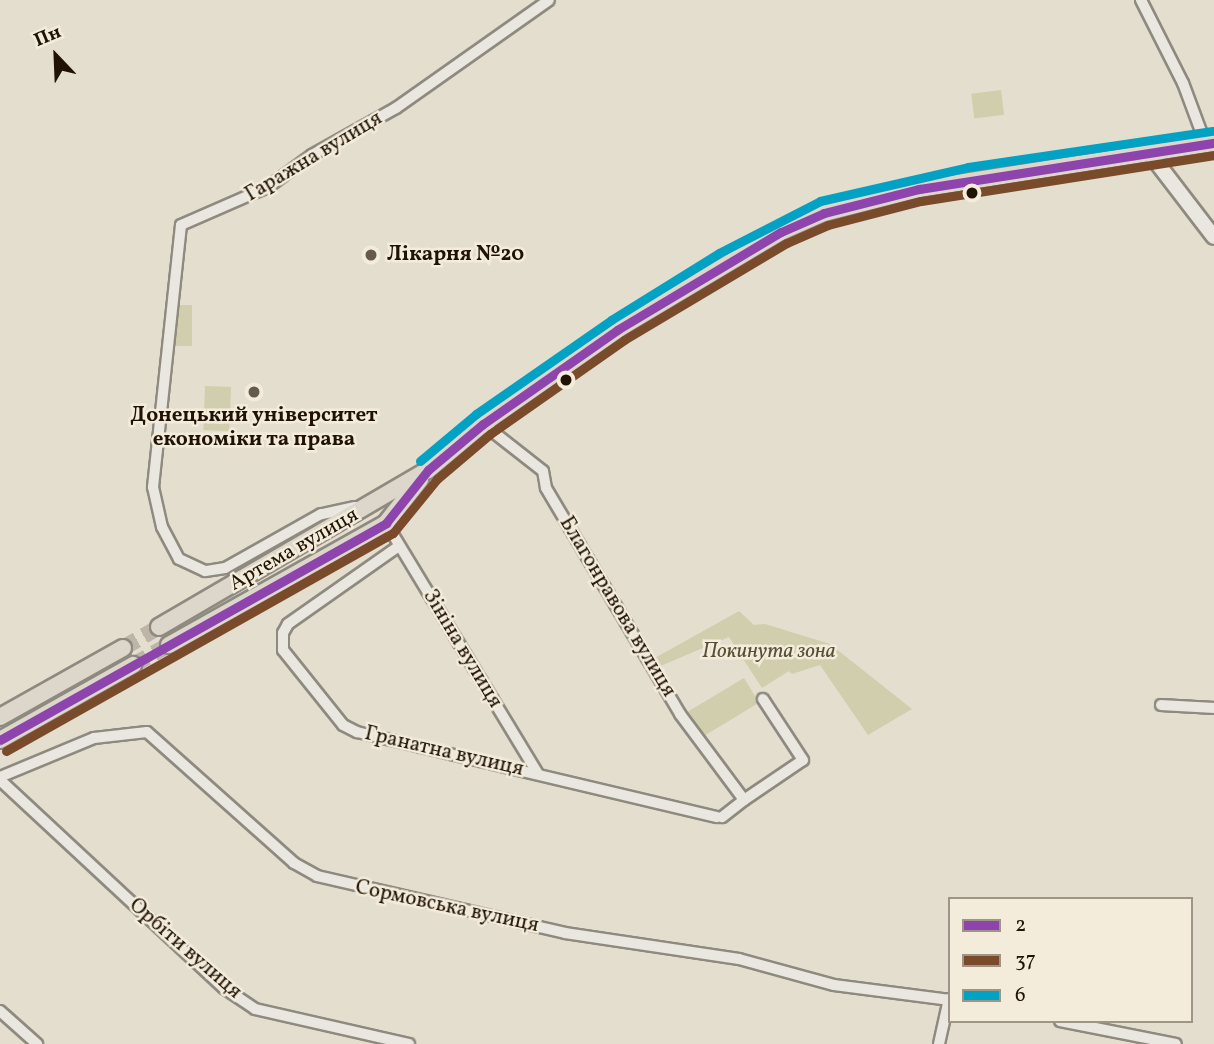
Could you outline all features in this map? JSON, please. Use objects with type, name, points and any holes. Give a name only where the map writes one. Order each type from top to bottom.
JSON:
[{"type":"main road","name":"Артема вулиця","points":[[159,627],[374,504],[428,470],[484,424],[652,308],[781,232],[824,213],[970,179],[1151,155],[1210,144]]},
{"type":"main road","name":"Артема вулиця","points":[[169,645],[386,523],[428,470]]},
{"type":"main road","points":[[368,534],[382,517],[374,504]]},
{"type":"main road","points":[[0,717],[123,648]]},
{"type":"main road","points":[[0,740],[133,665]]},
{"type":"street","name":"Гаражна вулиця","points":[[374,504],[321,514],[225,568],[205,571],[179,559],[162,527],[153,487],[181,225],[268,187],[312,155],[396,108],[549,0]]},
{"type":"street","points":[[1141,0],[1210,144]]},
{"type":"street","points":[[1151,155],[1214,237]]},
{"type":"street","name":"Благонравова вулиця","points":[[484,424],[543,471],[546,488],[680,714],[744,800]]},
{"type":"street","name":"Зініна вулиця","points":[[386,523],[538,774]]},
{"type":"street","name":"Гранатна вулиця","points":[[399,546],[288,624],[281,642],[283,650],[335,718],[350,729],[719,817],[744,800]]},
{"type":"street","points":[[744,800],[803,760],[763,699]]},
{"type":"street","points":[[1161,705],[1214,708]]},
{"type":"street","name":"Сормовська вулиця","points":[[0,779],[94,738],[146,732],[294,863],[317,876],[565,933],[739,959],[834,985],[948,1000]]},
{"type":"street","name":"Орбіти вулиця","points":[[0,779],[224,988],[256,1009],[409,1044]]},
{"type":"street","points":[[939,1044],[948,1004]]},
{"type":"street","points":[[0,1011],[37,1044]]},
{"type":"street","points":[[1070,1023],[1177,1044]]},
{"type":"green space","points":[[1001,90],[1004,115],[974,118],[971,94]]},
{"type":"green space","points":[[175,305],[192,305],[192,346],[175,346]]},
{"type":"green space","points":[[205,386],[231,387],[229,431],[203,430]]},
{"type":"green space","name":"Покинута зона","points":[[739,611],[754,625],[765,624],[830,644],[912,709],[868,735],[820,665],[792,674],[789,671],[762,688],[729,637],[658,667],[653,659]]},
{"type":"green space","name":"Покинута зона","points":[[744,678],[759,703],[699,739],[684,714]]},
{"type":"tunnel","points":[[123,648],[159,627]]},
{"type":"tunnel","points":[[133,665],[169,645]]},
{"type":"transit line","name":"6","points":[[420,461],[476,414],[611,320],[719,253],[820,201],[968,167],[1212,131]]},
{"type":"transit line","name":"2","points":[[0,740],[386,523],[428,470],[483,424],[617,330],[781,232],[824,213],[919,189],[1214,143]]},
{"type":"transit line","name":"37","points":[[6,751],[393,533],[437,479],[490,434],[624,340],[787,243],[828,225],[921,201],[1214,155]]},
{"type":"place","name":"Лікарня №20","points":[[371,255]]},
{"type":"place","name":"Донецький університет економіки та права","points":[[254,392]]}]
